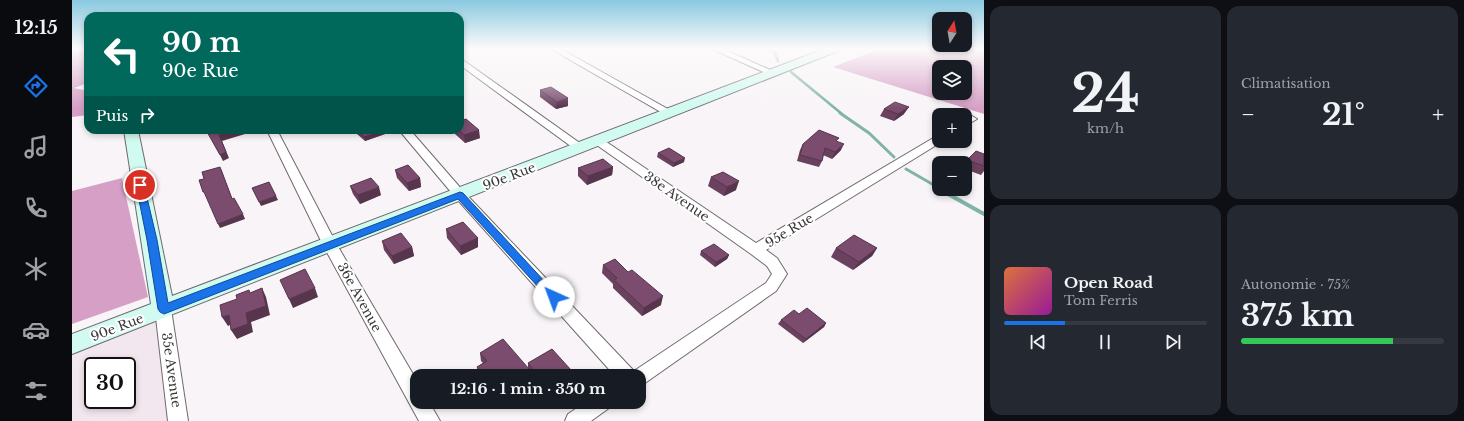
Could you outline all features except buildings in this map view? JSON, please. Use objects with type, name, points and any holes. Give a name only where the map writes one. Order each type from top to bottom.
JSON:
[{"type":"street","points":[[471,69],[580,148]]},
{"type":"street","points":[[590,69],[670,113]]},
{"type":"street","points":[[765,69],[773,72]]},
{"type":"street","name":"90e Rue","points":[[72,344],[460,195],[782,69]]},
{"type":"street","name":"35e Avenue","points":[[132,134],[142,199],[152,240],[164,309],[178,421]]},
{"type":"street","name":"36e Avenue","points":[[274,134],[330,245],[410,386]]},
{"type":"street","points":[[407,134],[460,195],[621,369]]},
{"type":"street","name":"38e Avenue","points":[[598,141],[756,250]]},
{"type":"street","name":"95e Rue","points":[[646,372],[771,287],[780,274],[772,262],[756,250],[932,143]]},
{"type":"street","points":[[423,409],[430,421]]},
{"type":"street","points":[[574,421],[592,409]]},
{"type":"shaded area","points":[[72,69],[84,69],[84,84],[74,88],[84,90],[84,116],[72,117]]},
{"type":"shaded area","points":[[838,69],[932,69],[932,98]]},
{"type":"shaded area","points":[[972,69],[984,69],[984,114],[972,110],[972,108],[965,108],[939,100],[972,100]]},
{"type":"shaded area","points":[[122,178],[148,297],[72,324],[72,191]]},
{"type":"shaded area","points":[[163,309],[178,421],[72,421],[72,344]]},
{"type":"waterway","points":[[791,72],[842,114]]},
{"type":"waterway","points":[[840,113],[869,133],[894,157]]},
{"type":"waterway","points":[[906,169],[932,184]]},
{"type":"waterway","points":[[952,196],[984,214]]},
{"type":"route","points":[[140,185],[152,240],[164,309],[460,195],[554,297]]}]
